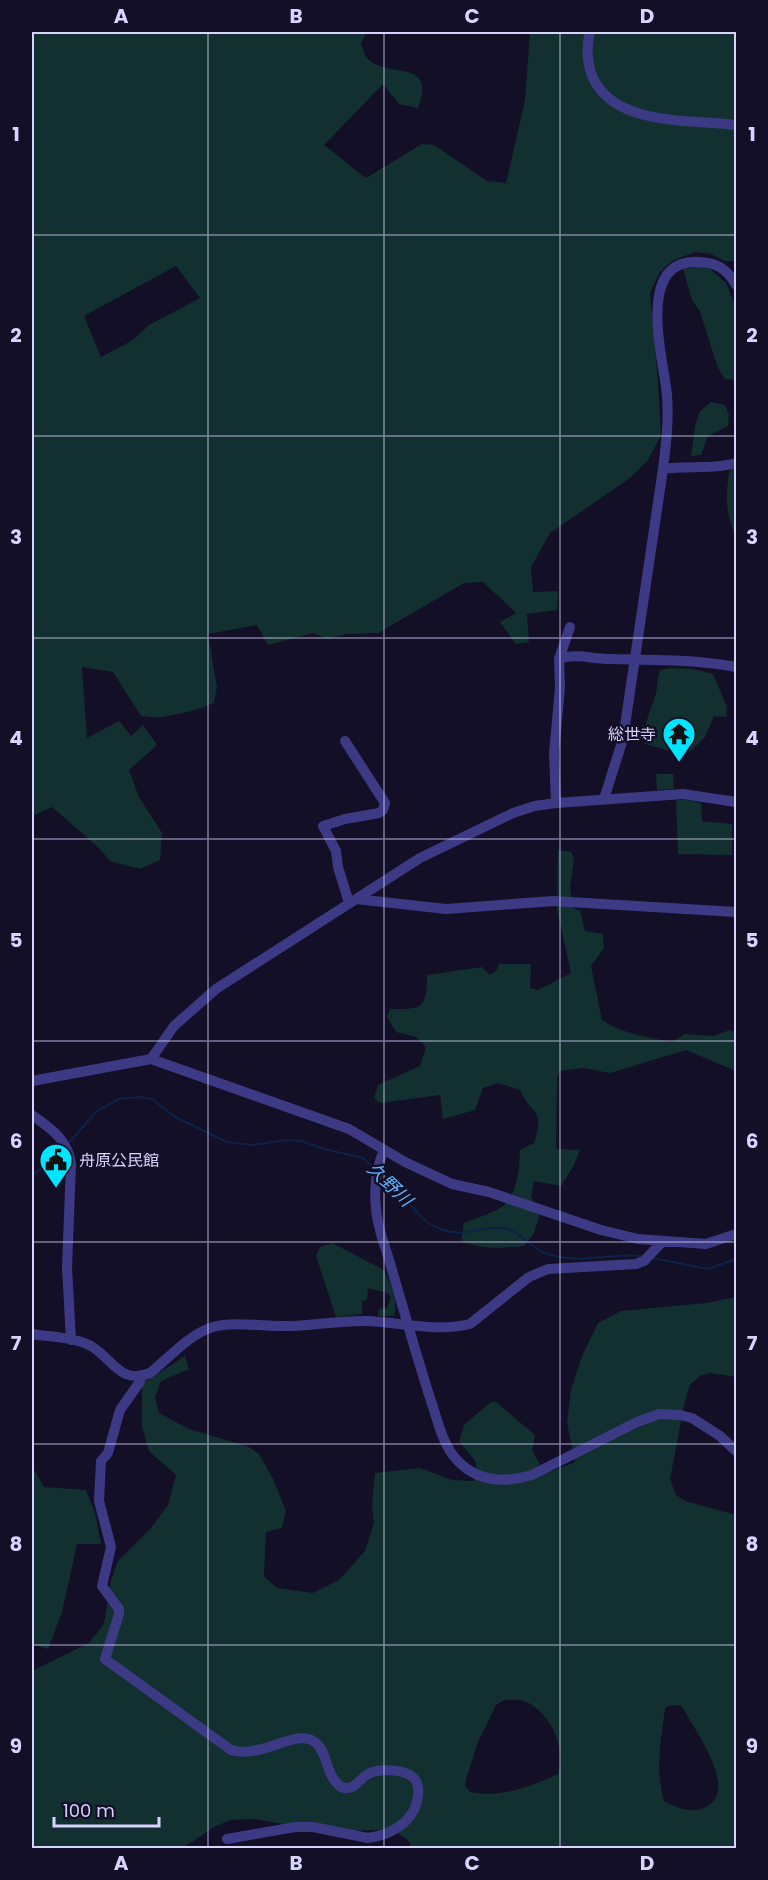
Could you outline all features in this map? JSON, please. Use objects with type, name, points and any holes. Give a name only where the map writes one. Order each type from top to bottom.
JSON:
[{"type":"street","points":[[590,32],[588,63],[594,79],[604,94],[617,105],[635,113],[655,117],[736,125]]},
{"type":"street","points":[[604,799],[623,739],[663,469],[667,430],[667,397],[657,309],[662,283],[672,270],[690,262],[698,262],[721,268],[736,285]]},
{"type":"street","points":[[663,469],[693,466],[712,468],[736,463]]},
{"type":"street","points":[[556,803],[554,753],[560,688],[559,659],[570,627]]},
{"type":"street","points":[[559,659],[566,656],[692,660],[736,667]]},
{"type":"street","points":[[345,741],[385,803],[383,810],[379,813],[345,819],[323,826],[336,850],[345,894],[352,901],[446,909],[553,900],[736,912]]},
{"type":"street","points":[[151,1059],[174,1026],[216,989],[352,901],[442,847],[513,813],[535,806],[556,803],[683,794],[736,802]]},
{"type":"street","points":[[32,1081],[151,1059],[349,1129],[382,1155],[452,1184],[489,1192],[560,1218],[619,1235],[662,1242],[706,1244],[736,1234]]},
{"type":"street","points":[[32,1114],[60,1137],[70,1152],[67,1267],[71,1340]]},
{"type":"street","points":[[382,1155],[375,1182],[376,1211],[440,1427],[448,1448],[465,1467],[484,1478],[505,1481],[532,1475],[637,1422],[659,1414],[692,1418],[720,1436],[736,1451]]},
{"type":"street","points":[[32,1334],[71,1340],[90,1346],[121,1372],[130,1376],[142,1376],[150,1373],[194,1337],[213,1327],[290,1326],[366,1321],[459,1327],[470,1324],[529,1277],[548,1269],[636,1264],[644,1261],[662,1242]]},
{"type":"street","points":[[142,1376],[120,1410],[108,1453],[101,1461],[99,1501],[111,1547],[102,1586],[119,1609],[105,1659],[231,1750],[246,1753],[261,1751],[296,1738],[306,1737],[316,1742],[333,1779],[344,1789],[354,1786],[368,1774],[380,1771],[405,1773],[414,1779],[419,1788],[417,1804],[411,1816],[396,1829],[376,1837],[368,1838],[313,1827],[295,1827],[227,1839]]},
{"type":"green space","points":[[32,32],[367,32],[361,43],[369,60],[378,65],[409,72],[421,82],[422,92],[418,108],[399,104],[383,84],[324,145],[366,178],[422,144],[434,145],[487,181],[506,183],[525,100],[530,32],[736,32],[736,261],[725,261],[711,254],[695,252],[672,261],[660,272],[650,293],[661,436],[648,460],[630,478],[550,533],[531,567],[533,592],[558,591],[557,610],[527,614],[529,642],[516,644],[500,622],[516,613],[483,582],[464,583],[378,633],[347,634],[327,639],[313,633],[268,645],[257,625],[208,634],[217,687],[214,702],[205,707],[181,713],[159,717],[141,716],[113,672],[82,667],[87,738],[119,721],[131,736],[143,725],[157,745],[129,770],[139,797],[162,833],[160,860],[140,869],[110,861],[99,848],[52,807],[32,816]],"holes":[[[176,266],[200,298],[149,325],[133,340],[101,357],[84,316]]]},
{"type":"green space","points":[[706,265],[726,283],[736,307],[736,380],[725,379],[718,368],[700,312],[692,300],[683,269]]},
{"type":"green space","points":[[711,402],[725,405],[729,415],[728,426],[708,436],[701,455],[691,456],[695,426],[700,411]]},
{"type":"green space","points":[[736,465],[736,536],[729,519],[727,493],[730,466]]},
{"type":"green space","points":[[694,669],[713,674],[727,707],[726,717],[714,716],[705,737],[691,751],[666,750],[645,744],[646,724],[656,693],[660,670]]},
{"type":"green space","points":[[656,774],[673,774],[674,789],[657,790]]},
{"type":"green space","points":[[676,800],[701,803],[702,821],[732,824],[732,855],[678,854]]},
{"type":"green space","points":[[558,850],[571,852],[574,859],[570,887],[573,908],[580,911],[585,931],[603,934],[604,948],[591,966],[602,1020],[627,1032],[672,1042],[685,1034],[714,1036],[730,1030],[736,1033],[736,1071],[686,1050],[610,1073],[583,1068],[560,1071],[557,1077],[556,1149],[580,1150],[574,1165],[561,1186],[534,1181],[531,1197],[540,1214],[534,1233],[524,1246],[500,1248],[477,1246],[461,1241],[464,1223],[500,1208],[511,1197],[516,1182],[520,1150],[534,1143],[538,1118],[520,1090],[498,1083],[483,1088],[475,1110],[443,1119],[440,1095],[380,1103],[374,1098],[378,1085],[420,1066],[426,1047],[416,1037],[396,1032],[387,1017],[390,1009],[409,1009],[420,1005],[426,995],[427,975],[482,967],[490,975],[497,970],[499,964],[531,964],[530,988],[538,990],[571,973],[557,909]]},
{"type":"green space","points":[[332,1243],[384,1270],[395,1299],[394,1316],[378,1316],[379,1309],[387,1308],[391,1297],[387,1293],[368,1288],[367,1300],[362,1301],[362,1314],[336,1317],[316,1256],[320,1247]]},
{"type":"green space","points":[[736,1297],[736,1377],[711,1373],[701,1375],[690,1385],[670,1479],[676,1495],[685,1501],[736,1515],[736,1848],[409,1848],[410,1843],[406,1838],[395,1832],[312,1829],[254,1819],[230,1820],[214,1827],[183,1848],[32,1848],[32,1671],[89,1643],[104,1624],[111,1580],[118,1561],[151,1528],[168,1505],[176,1475],[149,1451],[142,1426],[142,1384],[185,1356],[189,1369],[161,1381],[155,1397],[159,1413],[189,1429],[249,1447],[259,1454],[273,1479],[286,1511],[282,1528],[266,1532],[264,1576],[277,1588],[313,1593],[339,1580],[365,1551],[374,1523],[372,1505],[375,1473],[420,1468],[452,1480],[474,1481],[476,1462],[459,1441],[464,1425],[491,1402],[496,1402],[535,1435],[532,1450],[545,1474],[575,1462],[567,1423],[571,1390],[582,1356],[598,1323],[621,1311],[706,1303]],"holes":[[[504,1700],[524,1701],[542,1713],[549,1722],[560,1753],[558,1774],[515,1790],[493,1794],[470,1792],[465,1786],[478,1742],[496,1705]],[[675,1705],[681,1706],[697,1732],[717,1776],[718,1789],[714,1800],[699,1810],[683,1809],[664,1801],[661,1789],[660,1755],[665,1709]]]},
{"type":"green space","points":[[32,1466],[44,1487],[86,1490],[95,1513],[101,1544],[77,1544],[62,1612],[48,1649],[32,1644]]},
{"type":"waterway","name":"久野川","points":[[67,1145],[97,1111],[119,1099],[139,1097],[152,1099],[175,1117],[227,1142],[253,1145],[287,1140],[301,1141],[363,1158],[375,1169]]},
{"type":"waterway","name":"久野川","points":[[32,1176],[64,1149]]},
{"type":"waterway","name":"久野川","points":[[382,1174],[422,1217],[447,1231],[508,1229],[545,1253],[569,1258],[641,1256]]},
{"type":"waterway","name":"久野川","points":[[653,1258],[708,1269],[736,1259]]},
{"type":"place","name":"総世寺","points":[[679,763]]},
{"type":"place","name":"舟原公民館","points":[[56,1189]]}]
